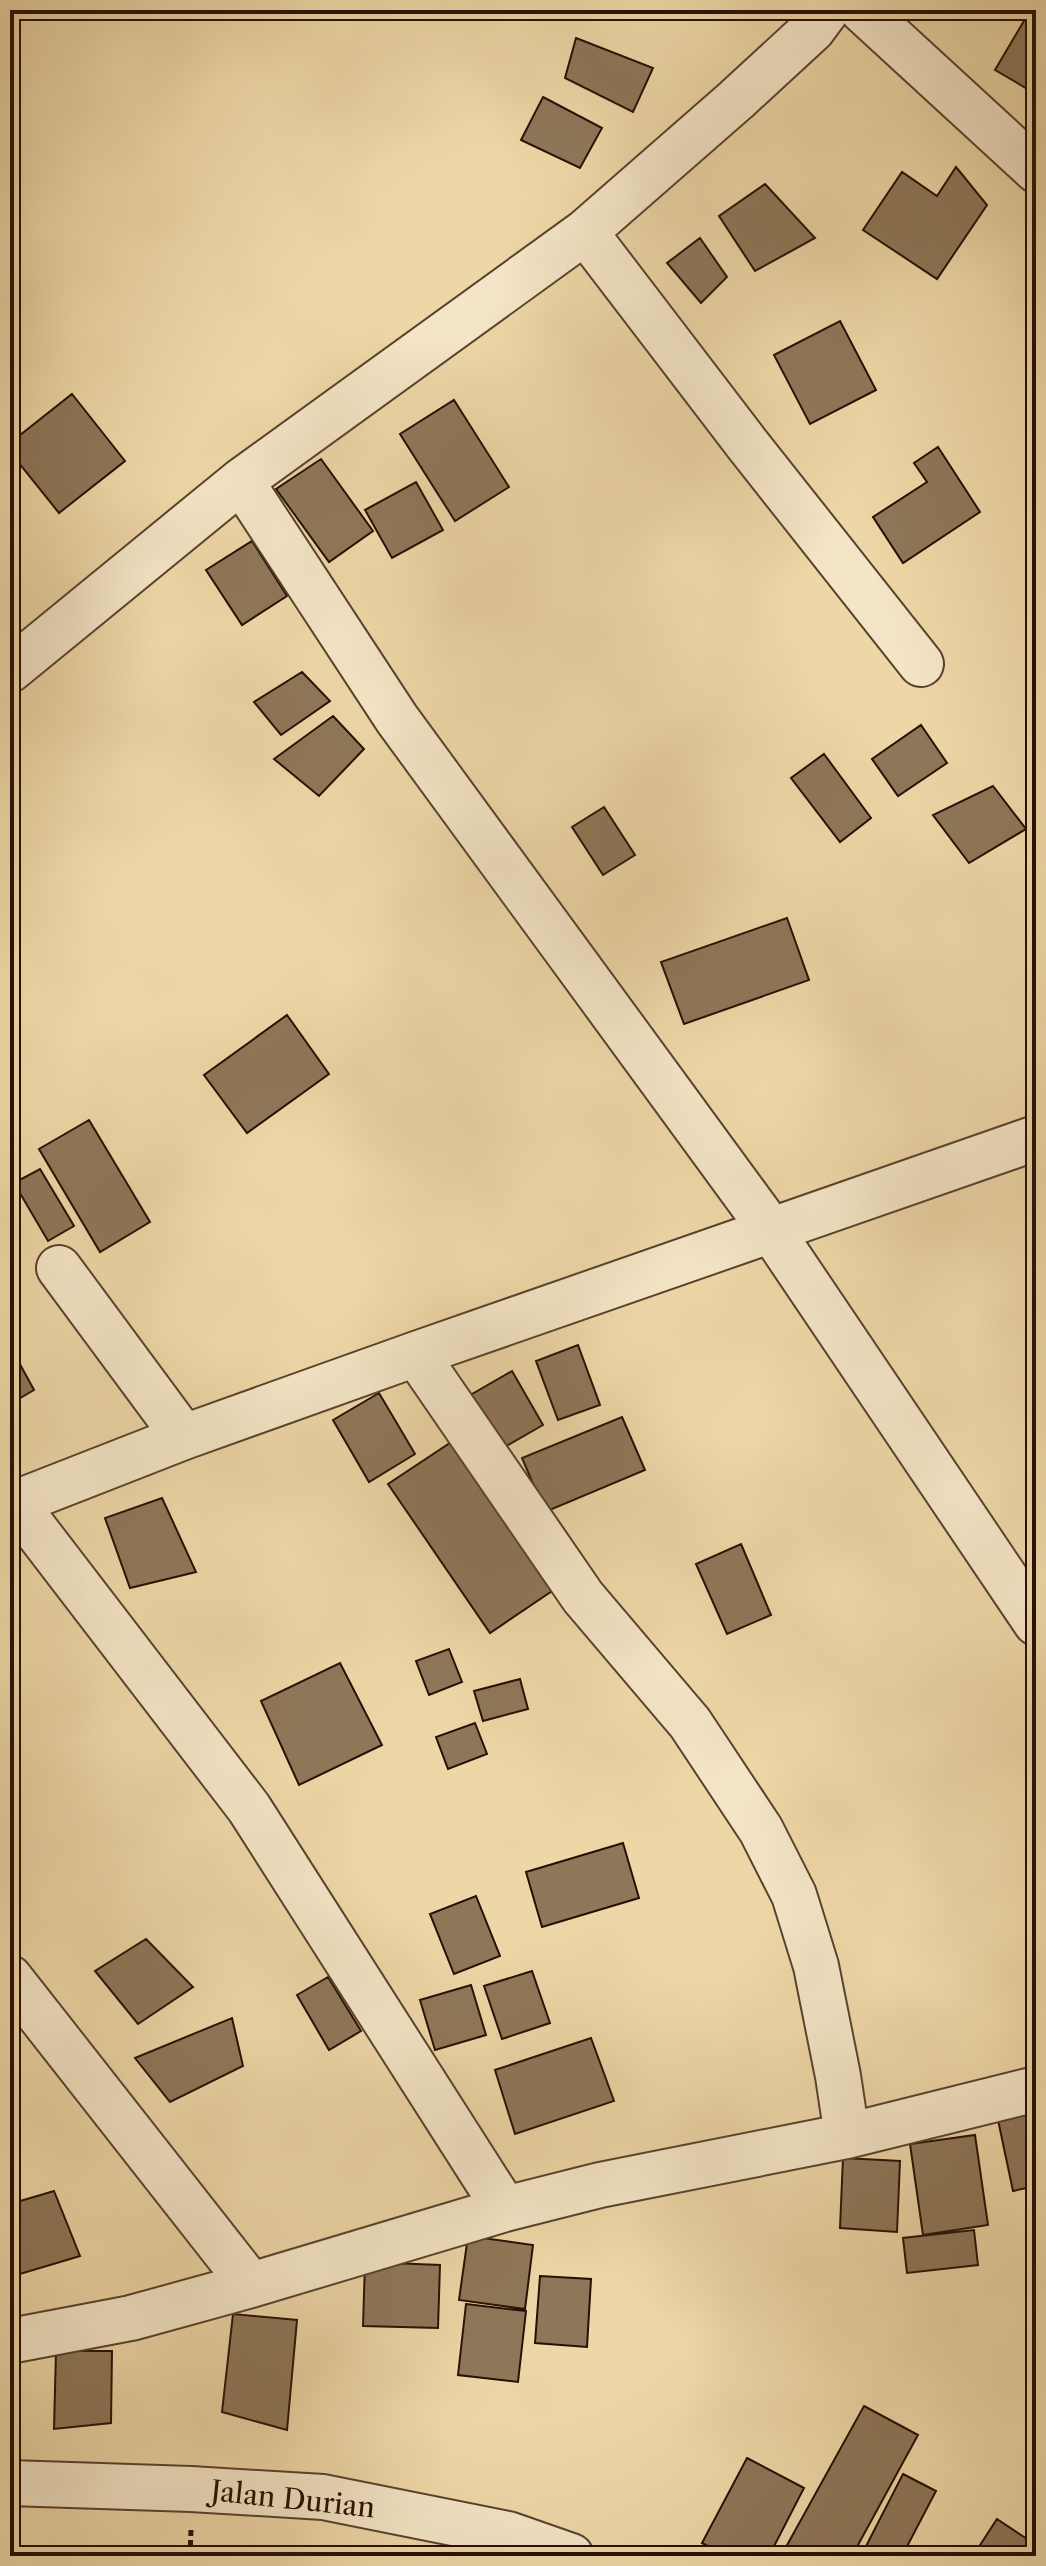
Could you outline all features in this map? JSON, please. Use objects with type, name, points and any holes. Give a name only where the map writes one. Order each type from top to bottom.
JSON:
[{"type":"street","points":[[10,670],[241,481],[585,232],[736,100],[813,29],[827,10]]},
{"type":"street","points":[[862,10],[1036,170]]},
{"type":"street","points":[[585,232],[921,664]]},
{"type":"street","points":[[241,481],[397,719],[771,1230],[1036,1623]]},
{"type":"street","points":[[505,2209],[249,1808],[13,1504],[184,1437],[1036,1138]]},
{"type":"street","points":[[59,1268],[184,1437]]},
{"type":"street","points":[[416,1354],[583,1597],[690,1723],[761,1830],[794,1895],[816,1966],[847,2136]]},
{"type":"street","points":[[10,1978],[251,2285]]},
{"type":"street","points":[[10,2341],[131,2318],[505,2209],[600,2185],[847,2136],[1036,2089]]},
{"type":"street","name":"Jalan Durian","points":[[10,2483],[323,2497],[508,2545],[571,2556]]},
{"type":"building","points":[[1028,14],[1036,19],[1036,94],[995,70]]},
{"type":"building","points":[[576,38],[653,68],[633,112],[565,78]]},
{"type":"building","points":[[543,97],[602,128],[580,168],[521,140]]},
{"type":"building","points":[[956,167],[987,205],[937,279],[863,230],[902,172],[937,196]]},
{"type":"building","points":[[765,184],[815,238],[755,271],[719,216]]},
{"type":"building","points":[[700,238],[727,277],[701,303],[667,263]]},
{"type":"building","points":[[840,321],[876,390],[810,424],[774,355]]},
{"type":"building","points":[[72,394],[125,461],[59,513],[10,452],[10,443]]},
{"type":"building","points":[[454,400],[509,487],[455,521],[400,434]]},
{"type":"building","points":[[938,447],[980,512],[903,563],[873,517],[927,482],[914,463]]},
{"type":"building","points":[[321,459],[373,531],[329,562],[276,489]]},
{"type":"building","points":[[416,482],[443,530],[392,558],[365,510]]},
{"type":"building","points":[[252,541],[287,596],[242,625],[206,570]]},
{"type":"building","points":[[302,672],[330,701],[281,735],[254,702]]},
{"type":"building","points":[[333,716],[364,749],[319,796],[274,759]]},
{"type":"building","points":[[921,725],[947,763],[898,796],[872,759]]},
{"type":"building","points":[[824,754],[871,818],[840,842],[791,778]]},
{"type":"building","points":[[993,786],[1026,829],[969,863],[933,815]]},
{"type":"building","points":[[604,807],[635,855],[603,875],[572,827]]},
{"type":"building","points":[[787,918],[809,980],[684,1024],[661,962]]},
{"type":"building","points":[[287,1015],[329,1074],[247,1133],[204,1075]]},
{"type":"building","points":[[89,1120],[150,1222],[100,1252],[39,1149]]},
{"type":"building","points":[[40,1169],[74,1226],[48,1241],[14,1183]]},
{"type":"building","points":[[578,1345],[600,1405],[558,1420],[536,1361]]},
{"type":"building","points":[[10,1346],[34,1390],[10,1404]]},
{"type":"building","points":[[512,1371],[543,1425],[496,1452],[465,1398]]},
{"type":"building","points":[[379,1393],[415,1454],[369,1482],[333,1420]]},
{"type":"building","points":[[622,1417],[645,1470],[545,1512],[522,1458]]},
{"type":"building","points":[[456,1439],[558,1587],[490,1633],[388,1484]]},
{"type":"building","points":[[162,1498],[196,1572],[130,1588],[105,1518]]},
{"type":"building","points":[[741,1544],[771,1615],[727,1634],[696,1564]]},
{"type":"building","points":[[449,1649],[462,1682],[429,1695],[416,1661]]},
{"type":"building","points":[[340,1663],[382,1745],[299,1785],[261,1701]]},
{"type":"building","points":[[520,1679],[528,1709],[483,1721],[474,1691]]},
{"type":"building","points":[[475,1723],[487,1754],[448,1769],[436,1737]]},
{"type":"building","points":[[623,1843],[639,1898],[542,1927],[526,1872]]},
{"type":"building","points":[[476,1896],[500,1956],[454,1974],[430,1914]]},
{"type":"building","points":[[146,1939],[193,1987],[138,2024],[95,1971]]},
{"type":"building","points":[[532,1971],[550,2023],[502,2039],[484,1986]]},
{"type":"building","points":[[328,1977],[361,2031],[329,2050],[297,1995]]},
{"type":"building","points":[[471,1985],[486,2035],[435,2050],[420,2000]]},
{"type":"building","points":[[232,2018],[243,2066],[170,2102],[135,2058]]},
{"type":"building","points":[[591,2038],[614,2101],[515,2134],[495,2070]]},
{"type":"building","points":[[1036,2111],[1036,2186],[1013,2191],[998,2120]]},
{"type":"building","points":[[975,2135],[988,2225],[923,2235],[910,2144]]},
{"type":"building","points":[[843,2158],[900,2161],[897,2232],[840,2228]]},
{"type":"building","points":[[54,2191],[80,2256],[10,2277],[10,2204]]},
{"type":"building","points":[[974,2230],[978,2265],[907,2273],[903,2238]]},
{"type":"building","points":[[468,2236],[533,2245],[525,2309],[459,2300]]},
{"type":"building","points":[[365,2262],[440,2265],[438,2328],[363,2326]]},
{"type":"building","points":[[540,2276],[591,2279],[587,2347],[535,2343]]},
{"type":"building","points":[[466,2304],[526,2311],[518,2382],[458,2375]]},
{"type":"building","points":[[233,2314],[297,2320],[287,2430],[222,2412]]},
{"type":"building","points":[[56,2351],[112,2351],[111,2423],[54,2429]]},
{"type":"building","points":[[864,2406],[918,2435],[852,2556],[781,2556]]},
{"type":"building","points":[[747,2458],[804,2488],[769,2556],[727,2556],[702,2543]]},
{"type":"building","points":[[903,2474],[936,2491],[902,2556],[861,2556]]},
{"type":"building","points":[[997,2519],[1036,2545],[1036,2556],[973,2556]]}]
